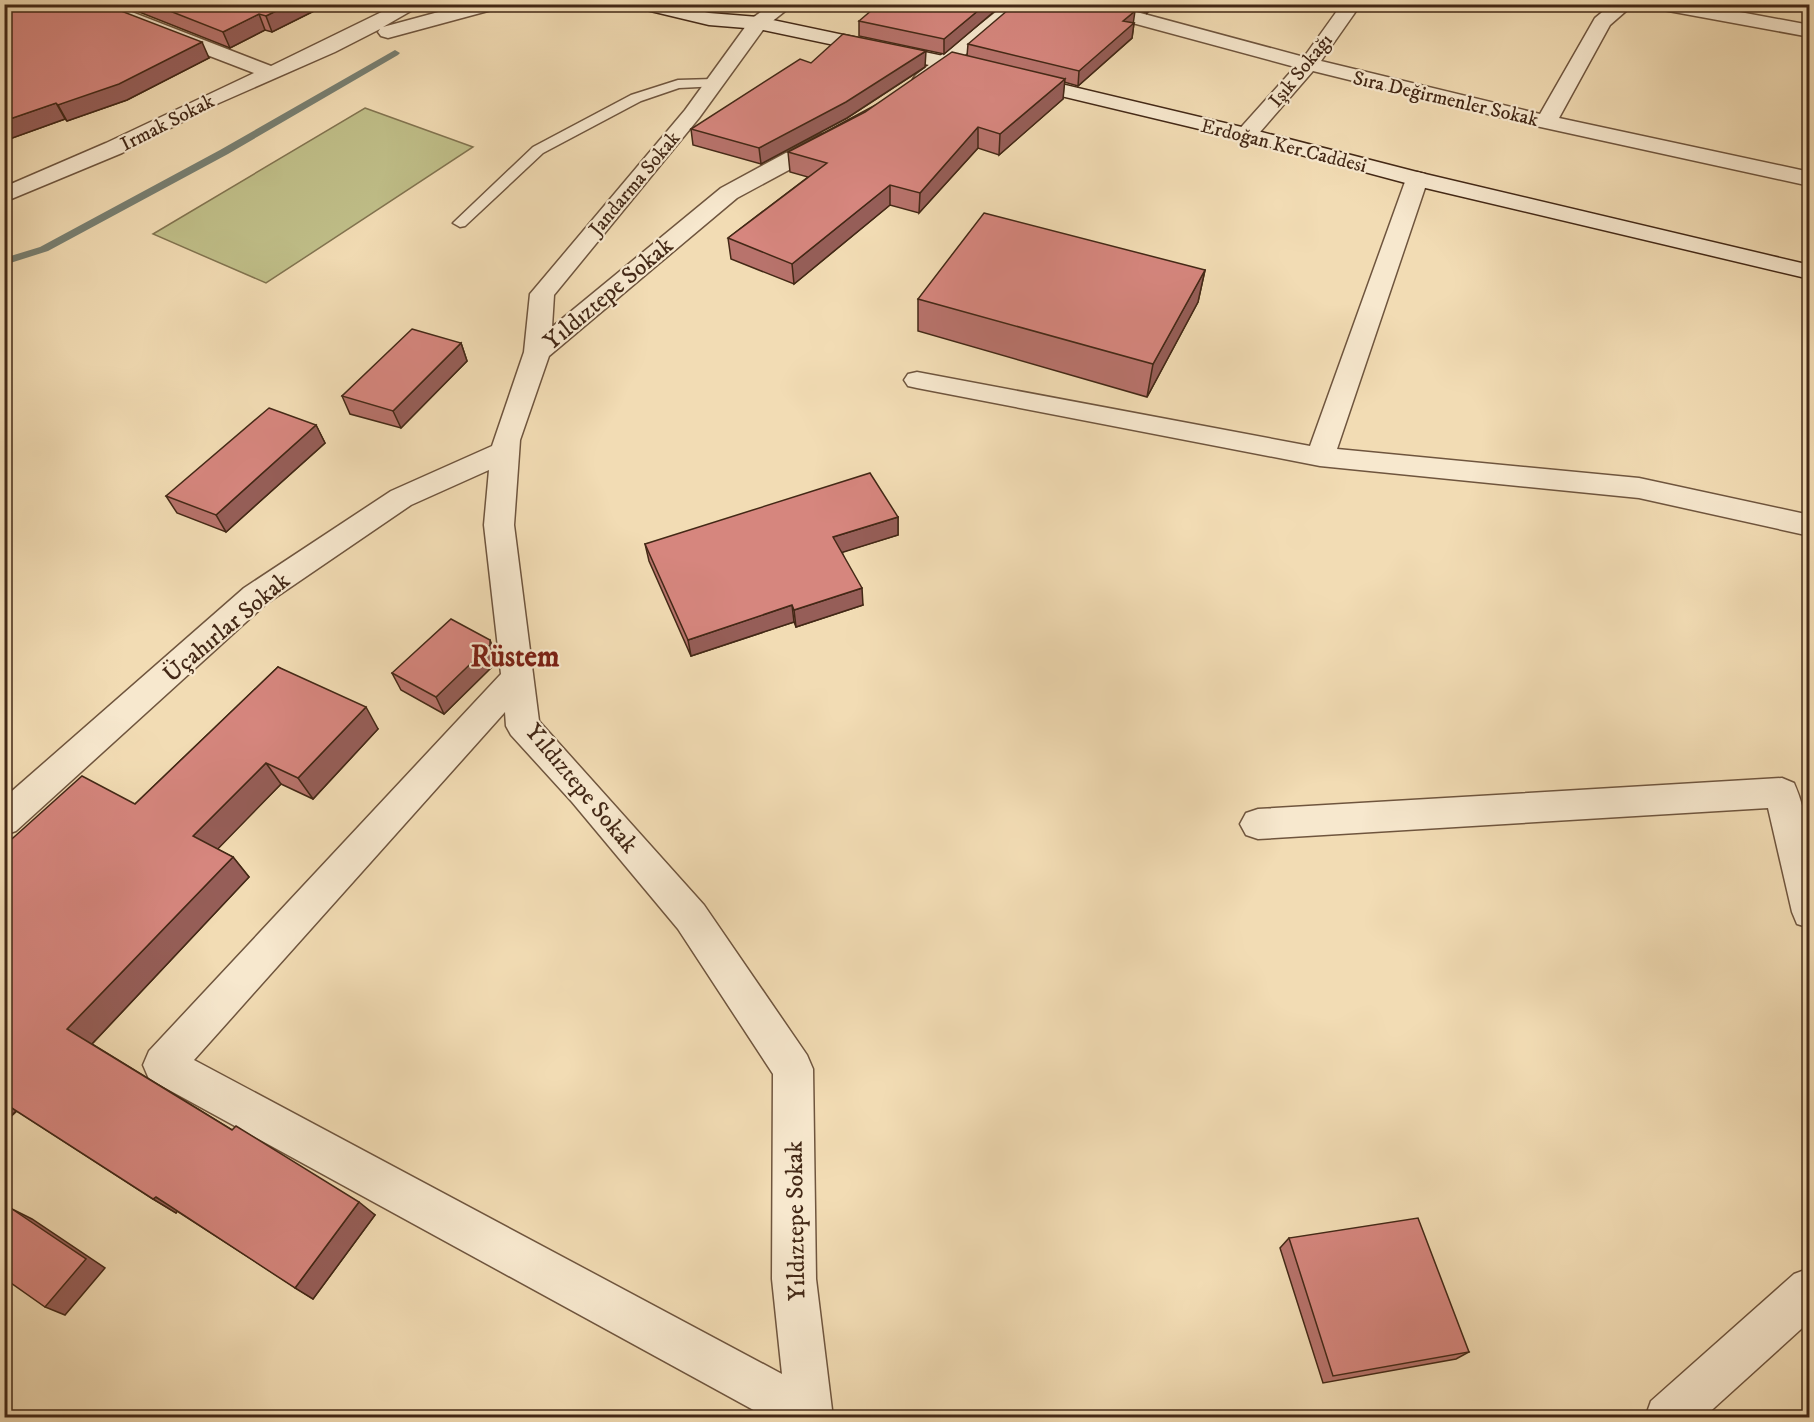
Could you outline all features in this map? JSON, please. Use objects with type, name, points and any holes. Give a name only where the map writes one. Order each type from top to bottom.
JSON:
[{"type":"street","points":[[92,4],[269,72]]},
{"type":"street","points":[[328,48],[414,4]]},
{"type":"street","points":[[328,48],[492,4]]},
{"type":"street","name":"Erdoğan Ker Caddesi","points":[[645,4],[709,20],[758,23],[948,63],[1246,134],[1417,179],[1809,272]]},
{"type":"street","name":"Erdoğan Ker Caddesi","points":[[726,4],[758,23]]},
{"type":"street","name":"Jandarma Sokak","points":[[537,352],[542,294],[692,114],[758,23],[785,4]]},
{"type":"street","points":[[902,94],[948,63],[1019,4]]},
{"type":"street","name":"Sıra Değirmenler Sokak","points":[[1084,4],[1307,66],[1547,121],[1631,144],[1809,179]]},
{"type":"street","name":"Işık Sokağı","points":[[1246,134],[1307,66],[1352,4]]},
{"type":"street","points":[[1547,121],[1602,22],[1625,4]]},
{"type":"street","points":[[1664,4],[1809,31]]},
{"type":"street","name":"Irmak Sokak","points":[[4,195],[114,148],[269,72],[328,48]]},
{"type":"street","name":"Yıldıztepe Sokak","points":[[809,1415],[794,1279],[793,1069],[691,917],[584,792],[523,726],[519,675],[509,621],[499,525],[504,452],[537,352],[729,193],[856,125]]},
{"type":"street","points":[[1320,457],[1417,179]]},
{"type":"street","points":[[916,380],[1320,457],[1639,488],[1809,526]]},
{"type":"street","name":"Üçahırlar Sokak","points":[[4,820],[255,596],[400,498],[504,452]]},
{"type":"street","points":[[519,675],[163,1065],[809,1415]]},
{"type":"street","points":[[1258,824],[1782,793],[1809,912]]},
{"type":"street","points":[[1668,1418],[1809,1290]]},
{"type":"lane","points":[[460,223],[538,150],[636,98],[678,84],[714,83]]},
{"type":"shaded area","points":[[365,108],[473,147],[266,283],[153,234]]},
{"type":"building","points":[[4,4],[103,4],[202,42],[119,84],[4,121]]},
{"type":"building","points":[[152,4],[290,4],[266,16],[259,14],[223,32]]},
{"type":"building","points":[[879,4],[986,4],[944,39],[859,21]]},
{"type":"building","points":[[1015,4],[1112,4],[1135,11],[1123,21],[1134,23],[1079,71],[968,44]]},
{"type":"building","points":[[843,34],[926,51],[846,102],[759,148],[691,129],[800,59],[811,63]]},
{"type":"building","points":[[952,52],[1065,79],[1000,134],[978,127],[920,193],[890,185],[792,264],[728,238],[827,163],[788,152],[865,112]]},
{"type":"building","points":[[984,213],[1205,270],[1153,364],[918,299]]},
{"type":"building","points":[[412,329],[461,343],[393,411],[342,396]]},
{"type":"building","points":[[269,408],[316,425],[216,515],[166,496]]},
{"type":"building","points":[[870,473],[898,517],[833,537],[862,588],[794,610],[792,605],[688,640],[645,544]]},
{"type":"building","points":[[451,619],[490,640],[490,645],[436,697],[392,673]]},
{"type":"building","points":[[278,667],[366,707],[298,778],[266,763],[193,836],[233,857],[67,1029],[232,1130],[236,1126],[359,1202],[295,1288],[156,1197],[153,1199],[4,1103],[4,846],[82,776],[135,804]]},
{"type":"building","points":[[12,1209],[86,1259],[45,1307],[4,1278],[4,1218]]},
{"type":"building","points":[[1418,1218],[1469,1352],[1333,1376],[1289,1238]]},
{"type":"waterway","points":[[4,262],[44,249],[224,152],[395,53]]},
{"type":"district","name":"Rüstem","points":[[515,656]]}]
